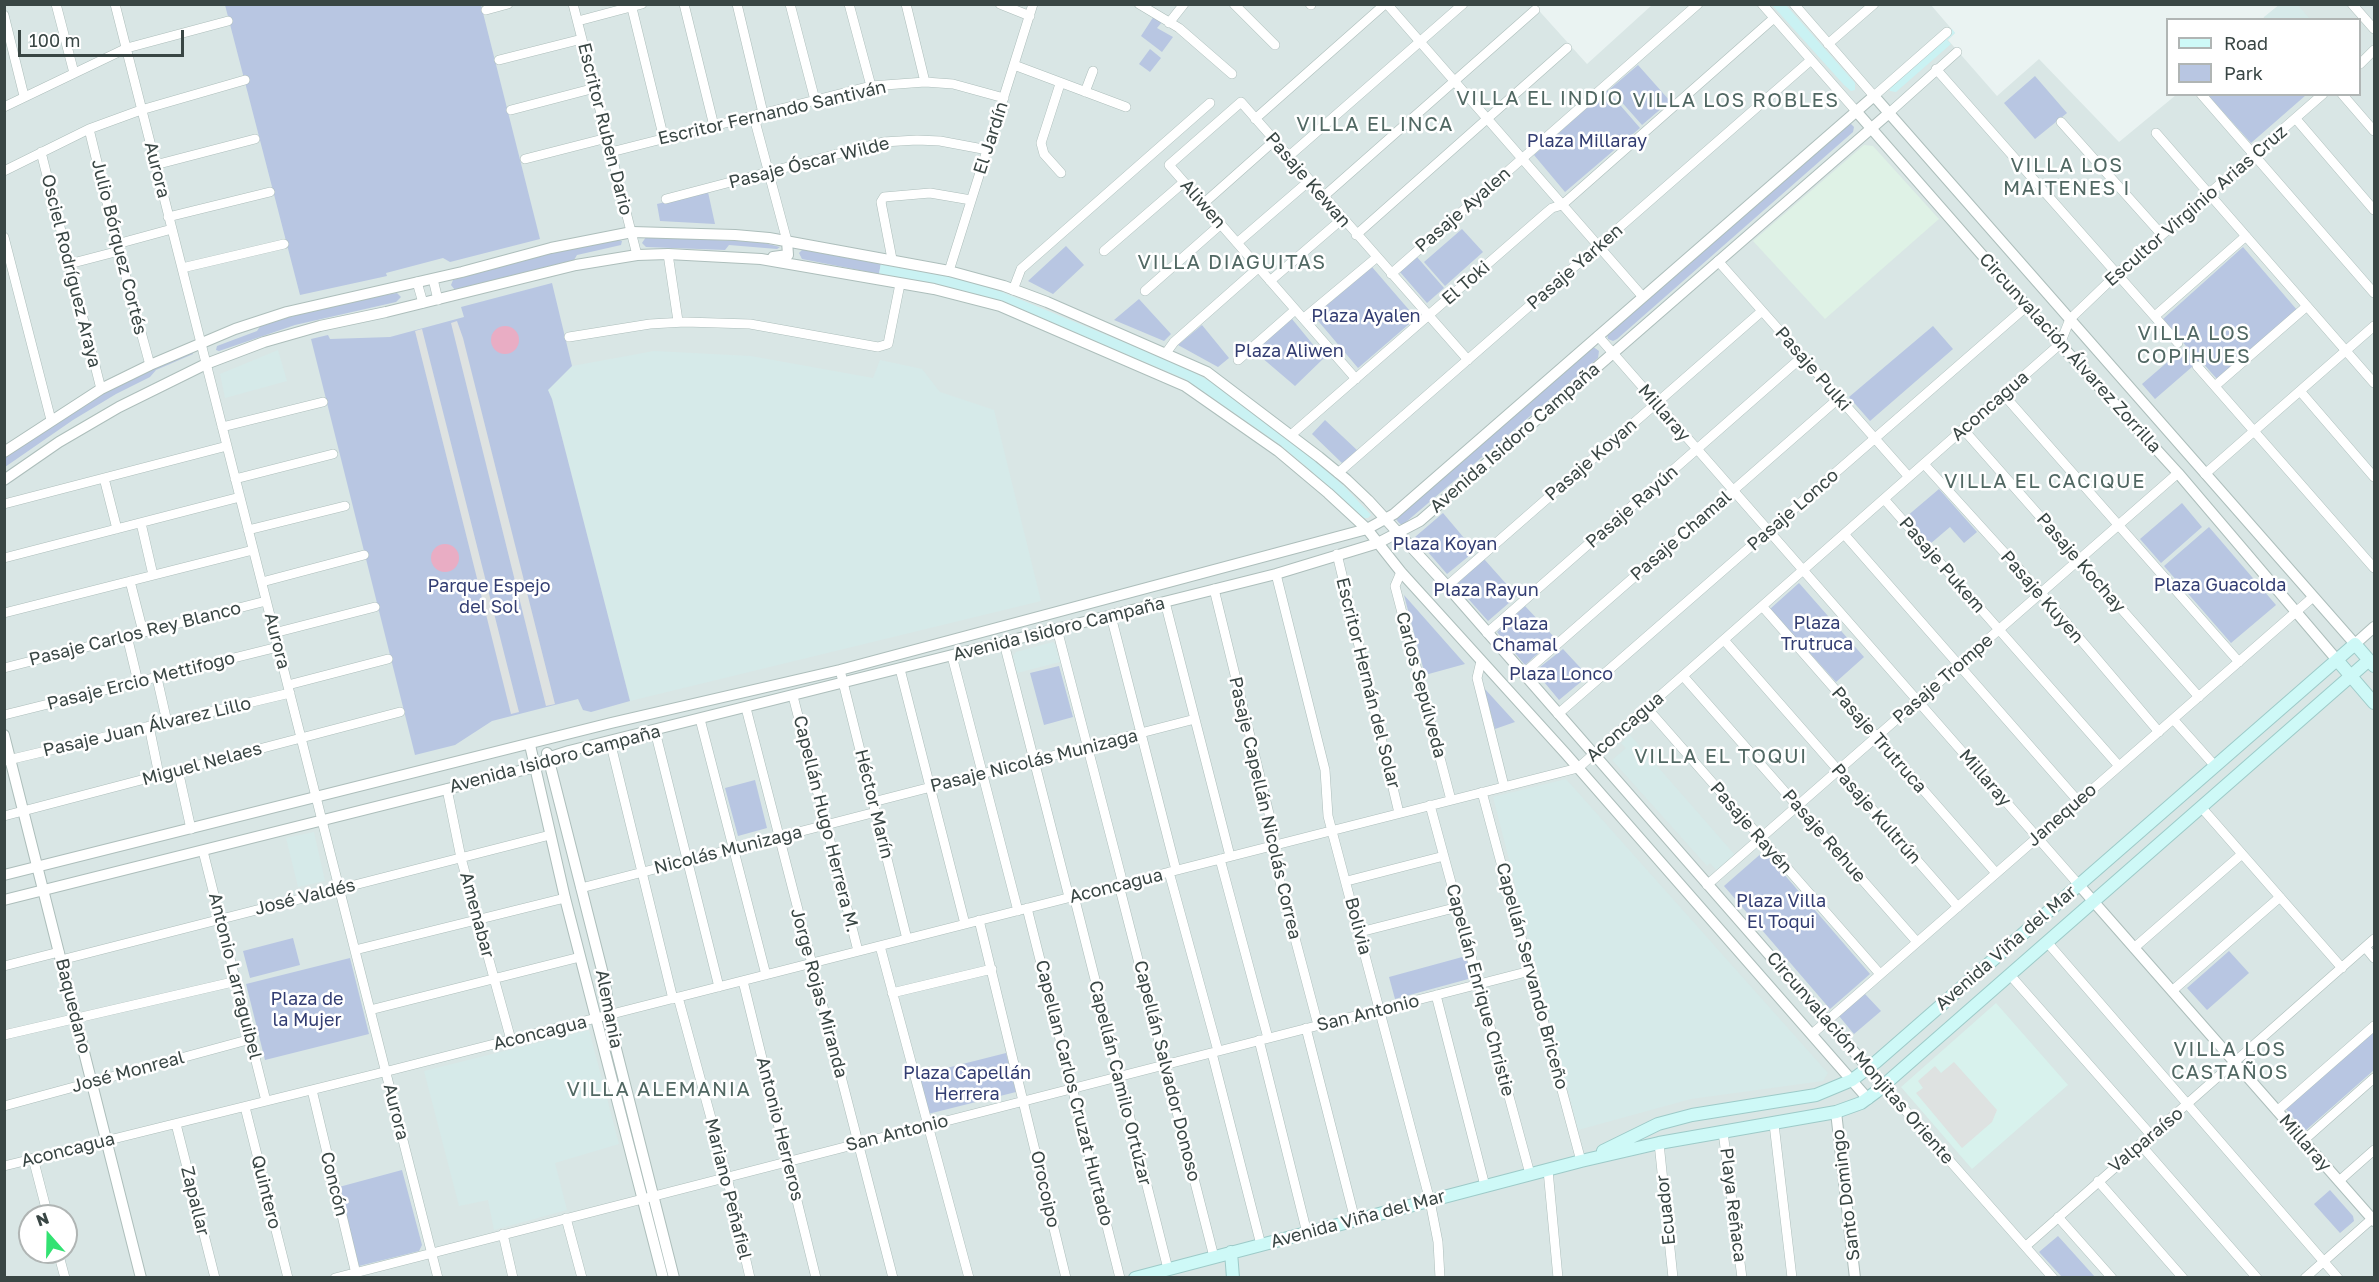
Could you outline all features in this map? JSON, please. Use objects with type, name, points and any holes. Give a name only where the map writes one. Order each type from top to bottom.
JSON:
[{"type":"main road","name":"Avenida Viña del Mar","points":[[1581,1161],[1650,1129],[1692,1115],[1816,1095],[1852,1080],[1869,1068],[2355,644]]},
{"type":"main road","name":"Circunvalación Álvarez Zorrilla","points":[[2355,644],[2373,660]]},
{"type":"main road","name":"Circunvalación Álvarez Zorrilla","points":[[2337,660],[2374,703]]},
{"type":"main road","name":"Avenida Viña del Mar","points":[[1135,1278],[1581,1161],[1659,1143],[1774,1124],[1853,1107],[1868,1099],[2351,676],[2373,660]]},
{"type":"main road","points":[[1650,1129],[1649,1139],[1659,1143]]},
{"type":"main road","points":[[1231,1252],[1233,1278]]},
{"type":"street","points":[[56,4],[74,73]]},
{"type":"street","name":"Aurora","points":[[115,4],[438,1278]]},
{"type":"street","points":[[486,10],[508,4]]},
{"type":"street","name":"Escritor Ruben Dario","points":[[573,4],[637,255]]},
{"type":"street","points":[[578,21],[642,4]]},
{"type":"street","points":[[684,4],[714,126]]},
{"type":"street","points":[[737,4],[761,114],[756,125],[787,241],[788,255],[761,259]]},
{"type":"street","points":[[790,4],[815,100]]},
{"type":"street","points":[[849,4],[871,86]]},
{"type":"street","points":[[906,4],[925,82]]},
{"type":"street","points":[[1000,4],[1030,16]]},
{"type":"street","name":"El Jardín","points":[[949,271],[1034,4]]},
{"type":"street","points":[[1139,4],[1179,28],[1232,74]]},
{"type":"street","points":[[1169,24],[1184,4]]},
{"type":"street","points":[[1234,4],[1275,45]]},
{"type":"street","points":[[1255,119],[1386,4],[1643,297]]},
{"type":"street","points":[[1288,157],[1463,4]]},
{"type":"street","name":"Pasaje Ayalen","points":[[1390,274],[1698,4]]},
{"type":"street","name":"Circunvalación Álvarez Zorrilla","points":[[1762,4],[2060,344],[2178,473],[2337,660]]},
{"type":"street","name":"Circunvalación Álvarez Zorrilla","points":[[1794,4],[2355,644]]},
{"type":"street","points":[[1828,44],[1874,4]]},
{"type":"street","points":[[2352,4],[2374,29]]},
{"type":"street","points":[[631,6],[664,138]]},
{"type":"street","points":[[1323,196],[1535,10]]},
{"type":"street","points":[[4,15],[24,96]]},
{"type":"street","name":"El Toki","points":[[1291,435],[1552,208],[1562,205],[1774,18]]},
{"type":"street","points":[[4,107],[127,48],[228,21]]},
{"type":"street","name":"Avenida Isidoro Campaña","points":[[4,875],[547,741],[611,723],[840,670],[1367,529],[1385,520],[1947,32]]},
{"type":"street","points":[[499,60],[582,39]]},
{"type":"street","points":[[1356,234],[1567,48]]},
{"type":"street","points":[[2361,63],[2374,50]]},
{"type":"street","name":"Avenida Isidoro Campaña","points":[[4,900],[535,767],[547,758],[610,741],[1214,590],[1378,543],[1420,521],[1957,52]]},
{"type":"street","name":"Pasaje Yarken","points":[[1338,473],[1811,60]]},
{"type":"street","points":[[1014,65],[1126,107]]},
{"type":"street","points":[[1936,69],[2178,343]]},
{"type":"street","points":[[1085,92],[1093,71]]},
{"type":"street","points":[[4,171],[89,129],[141,110],[245,80]]},
{"type":"street","name":"Escritor Fernando Santiván","points":[[611,152],[871,86],[925,82],[952,84],[1004,98]]},
{"type":"street","points":[[1060,84],[1041,143],[1044,154],[1060,173]]},
{"type":"street","points":[[511,110],[595,88]]},
{"type":"street","points":[[2202,96],[2374,293]]},
{"type":"street","name":"Escultor Virginio Arias Cruz","points":[[2070,319],[2116,275],[2321,96]]},
{"type":"street","points":[[2344,96],[2374,131]]},
{"type":"street","name":"Pasaje Kewan","points":[[1169,165],[1241,102],[1428,316]]},
{"type":"street","points":[[1013,290],[1021,269],[1210,103]]},
{"type":"street","points":[[2296,119],[2374,210]]},
{"type":"street","points":[[2061,122],[2162,235]]},
{"type":"street","name":"Julio Bórquez Cortés","points":[[89,129],[150,365]]},
{"type":"street","points":[[2156,133],[2374,383]]},
{"type":"street","points":[[525,159],[607,138]]},
{"type":"street","points":[[155,165],[255,139]]},
{"type":"street","name":"Pasaje Óscar Wilde","points":[[666,199],[883,142],[940,141],[988,150]]},
{"type":"street","points":[[1203,204],[1274,141]]},
{"type":"street","name":"Osciel Rodríguez Araya","points":[[41,152],[101,389]]},
{"type":"street","name":"Aliwen","points":[[1169,165],[1356,379]]},
{"type":"street","points":[[1237,243],[1309,181]]},
{"type":"street","points":[[1104,251],[1184,182]]},
{"type":"street","points":[[168,217],[270,192]]},
{"type":"street","points":[[892,259],[882,202],[884,197],[930,193],[971,200]]},
{"type":"street","points":[[1270,281],[1342,219]]},
{"type":"street","points":[[1145,291],[1221,225]]},
{"type":"street","points":[[69,264],[172,229]]},
{"type":"street","name":"Circunvalación Monjitas Oriente","points":[[4,452],[101,389],[201,343],[287,312],[433,279],[551,248],[632,232],[735,235],[787,241],[949,271],[1013,290],[1207,372],[1291,435],[1368,500],[1447,586],[2053,1278]]},
{"type":"street","points":[[2155,316],[2246,236]]},
{"type":"street","points":[[4,237],[51,420]]},
{"type":"street","points":[[182,268],[284,244]]},
{"type":"street","points":[[668,254],[678,321]]},
{"type":"street","name":"Circunvalación Monjitas Oriente","points":[[4,480],[59,442],[119,407],[206,364],[264,342],[320,326],[438,300],[576,265],[637,255],[668,254],[761,259],[934,289],[1000,306],[1185,386],[1278,451],[1367,529],[1401,572],[1578,768],[1868,1099]]},
{"type":"street","points":[[1304,318],[1376,258]]},
{"type":"street","name":"Pasaje Pulki","points":[[1718,261],[1909,477]]},
{"type":"street","points":[[1166,353],[1174,342],[1258,268]]},
{"type":"street","points":[[433,279],[438,300]]},
{"type":"street","points":[[417,282],[423,303]]},
{"type":"street","points":[[569,338],[678,321],[750,324],[878,347],[888,344],[900,284]]},
{"type":"street","name":"Pasaje Lonco","points":[[1558,714],[2027,306]]},
{"type":"street","points":[[2215,386],[2307,306]]},
{"type":"street","points":[[1238,360],[1296,310]]},
{"type":"street","name":"Pasaje Koyan","points":[[1447,586],[1762,311]]},
{"type":"street","points":[[1428,316],[1468,360]]},
{"type":"street","name":"Aconcagua","points":[[4,1166],[386,1072],[1578,768],[2060,344],[2070,319]]},
{"type":"street","points":[[2205,474],[2374,326]]},
{"type":"street","name":"Millaray","points":[[1598,336],[1655,404],[2374,1219]]},
{"type":"street","name":"Pasaje Rayún","points":[[1488,633],[1802,357]]},
{"type":"street","points":[[2197,366],[2374,568]]},
{"type":"street","points":[[2300,391],[2374,477]]},
{"type":"street","points":[[2003,394],[2239,662]]},
{"type":"street","name":"Pasaje Chamal","points":[[1523,674],[1839,398]]},
{"type":"street","points":[[222,427],[323,402]]},
{"type":"street","name":"Pasaje Kochay","points":[[1963,429],[2199,697]]},
{"type":"street","points":[[4,504],[227,446]]},
{"type":"street","points":[[235,479],[333,454]]},
{"type":"street","name":"Pasaje Kuyen","points":[[1924,464],[2041,593],[2159,732]]},
{"type":"street","name":"Pasaje Trompe","points":[[1707,885],[2178,473]]},
{"type":"street","points":[[104,478],[117,529]]},
{"type":"street","points":[[4,558],[240,497]]},
{"type":"street","name":"Pasaje Pukem","points":[[1884,499],[2119,766]]},
{"type":"street","points":[[248,530],[345,506]]},
{"type":"street","points":[[141,523],[153,575]]},
{"type":"street","points":[[1844,534],[2078,801]]},
{"type":"street","points":[[4,613],[253,550]]},
{"type":"street","name":"Escritor Hernán del Solar","points":[[1337,554],[1399,813]]},
{"type":"street","points":[[261,582],[364,555]]},
{"type":"street","name":"Carlos Sepúlveda","points":[[1401,572],[1395,586],[1451,800]]},
{"type":"street","name":"Bolivia","points":[[1276,574],[1325,770],[1328,816],[1430,1200],[1438,1242],[1440,1278]]},
{"type":"street","points":[[130,581],[143,632]]},
{"type":"street","name":"Pasaje Capellán Nicolás Correa","points":[[1214,590],[1274,834],[1274,860],[1318,1025]]},
{"type":"street","name":"Janequeo","points":[[1812,1034],[2313,597]]},
{"type":"street","name":"Pasaje Carlos Rey Blanco","points":[[4,668],[266,601]]},
{"type":"street","points":[[1165,602],[1195,719],[1307,1233]]},
{"type":"street","name":"Pasaje Trutruca","points":[[1762,606],[1996,873]]},
{"type":"street","points":[[274,633],[375,607]]},
{"type":"street","points":[[1111,616],[1141,733],[1261,1245]]},
{"type":"street","name":"Avenida Viña del Mar","points":[[2355,644],[2374,627]]},
{"type":"street","name":"Capellán Salvador Donoso","points":[[1057,629],[1214,1257]]},
{"type":"street","points":[[127,636],[138,682]]},
{"type":"street","name":"Pasaje Kultrún","points":[[1724,640],[1958,907]]},
{"type":"street","name":"Capellán Camilo Ortúzar","points":[[1004,643],[1168,1269]]},
{"type":"street","name":"Pasaje Ercio Mettifogo","points":[[4,715],[278,647]]},
{"type":"street","name":"Capellan Carlos Cruzat Hurtado","points":[[952,656],[1072,1088],[1120,1278]]},
{"type":"street","name":"Pasaje Juan Álvarez Lillo","points":[[8,760],[167,722],[289,689],[387,659]]},
{"type":"street","points":[[1481,662],[1477,678],[1504,786]]},
{"type":"street","points":[[900,669],[965,924]]},
{"type":"street","name":"Héctor Marín","points":[[840,670],[907,939]]},
{"type":"street","name":"Pasaje Rehue","points":[[1683,676],[1917,942]]},
{"type":"street","points":[[157,678],[167,722]]},
{"type":"street","name":"Capellán Hugo Herrera M.","points":[[793,696],[858,951]]},
{"type":"street","name":"Jorge Rojas Miranda","points":[[746,708],[893,1278]]},
{"type":"street","name":"Pasaje Rayén","points":[[1647,708],[1880,974]]},
{"type":"street","name":"Miguel Nelaes","points":[[4,816],[400,712]]},
{"type":"street","points":[[700,719],[766,975]]},
{"type":"street","name":"Pasaje Nicolás Munizaga","points":[[873,802],[1195,719]]},
{"type":"street","points":[[2173,719],[2215,766]]},
{"type":"street","points":[[149,726],[159,775]]},
{"type":"street","points":[[655,731],[719,987]]},
{"type":"street","name":"Baquedano","points":[[4,735],[8,760],[24,811],[141,1278]]},
{"type":"street","name":"Alemania","points":[[547,741],[547,758],[605,982],[616,1049],[674,1278]]},
{"type":"street","name":"Mariano Peñafiel","points":[[610,741],[676,998],[727,1177],[750,1278]]},
{"type":"street","name":"Alemania","points":[[530,745],[565,898],[663,1278]]},
{"type":"street","points":[[178,770],[192,828]]},
{"type":"street","name":"Amenabar","points":[[447,789],[461,858],[511,1040]]},
{"type":"street","name":"Capellán Servando Briceño","points":[[1482,792],[1581,1161]]},
{"type":"street","name":"Capellán Enrique Christie","points":[[1430,805],[1530,1174]]},
{"type":"street","points":[[2201,807],[2342,968]]},
{"type":"street","name":"Nicolás Munizaga","points":[[581,888],[876,813]]},
{"type":"street","name":"José Valdés","points":[[4,966],[60,956],[221,919],[550,835]]},
{"type":"street","name":"Antonio Larraguibel","points":[[204,851],[266,1101]]},
{"type":"street","points":[[2134,948],[2242,854]]},
{"type":"street","points":[[1347,881],[1444,856]]},
{"type":"street","points":[[2172,991],[2280,897]]},
{"type":"street","points":[[355,950],[565,898]]},
{"type":"street","points":[[1360,932],[1458,907]]},
{"type":"street","name":"Orocoipo","points":[[979,920],[1066,1278]]},
{"type":"street","name":"Valparaíso","points":[[2026,1246],[2374,939]]},
{"type":"street","points":[[2047,942],[2338,1278]]},
{"type":"street","name":"Capellán Hugo Herrera M.","points":[[880,946],[969,1278]]},
{"type":"street","points":[[2365,947],[2374,958]]},
{"type":"street","points":[[370,1010],[580,957]]},
{"type":"street","points":[[892,993],[992,969]]},
{"type":"street","name":"San Antonio","points":[[335,1278],[356,1275],[503,1234],[1530,971]]},
{"type":"street","points":[[2010,975],[2151,1135]]},
{"type":"street","points":[[4,1035],[237,981]]},
{"type":"street","name":"Antonio Herreros","points":[[743,981],[816,1278]]},
{"type":"street","points":[[1436,995],[1485,1186]]},
{"type":"street","points":[[2277,1111],[2374,1026]]},
{"type":"street","points":[[1306,1028],[1356,1220]]},
{"type":"street","name":"José Monreal","points":[[4,1106],[251,1039]]},
{"type":"street","points":[[2303,1141],[2374,1078]]},
{"type":"street","name":"Concón","points":[[312,1090],[356,1275]]},
{"type":"street","name":"Quintero","points":[[245,1107],[288,1278]]},
{"type":"street","name":"Santo Domingo","points":[[1836,1112],[1854,1277]]},
{"type":"street","name":"Zapallar","points":[[176,1124],[215,1278]]},
{"type":"street","points":[[1774,1124],[1792,1278]]},
{"type":"street","name":"Playa Reñaca","points":[[1723,1132],[1742,1278]]},
{"type":"street","name":"Ecuador","points":[[1659,1143],[1673,1278]]},
{"type":"street","points":[[2140,1144],[2258,1278]]},
{"type":"street","points":[[2339,1181],[2374,1150]]},
{"type":"street","points":[[33,1158],[45,1204]]},
{"type":"street","points":[[1548,1170],[1558,1278]]},
{"type":"street","points":[[2098,1181],[2183,1278]]},
{"type":"street","points":[[2058,1217],[2112,1278]]},
{"type":"street","points":[[566,1218],[582,1278]]},
{"type":"street","points":[[2305,1278],[2374,1219]]},
{"type":"street","points":[[503,1234],[513,1278]]},
{"type":"shaded area","points":[[1533,4],[1587,64],[1652,5],[1931,5],[1955,33],[1948,40],[1997,96],[2039,59],[2119,142],[2175,96],[2361,96],[2361,18],[2263,18],[2279,5],[2374,5],[2374,1277],[5,1278],[5,5]]},
{"type":"shaded area","points":[[2297,4],[2309,18],[2265,18],[2279,5]]},
{"type":"shaded area","points":[[1864,145],[1873,146],[1939,219],[1825,319],[1753,241]]},
{"type":"shaded area","points":[[457,321],[555,704],[546,706],[451,323]]},
{"type":"shaded area","points":[[505,326],[515,330],[519,340],[515,350],[505,354],[495,350],[491,340],[495,330]]},
{"type":"shaded area","points":[[422,329],[519,712],[511,714],[415,331]]},
{"type":"shaded area","points":[[278,350],[287,381],[225,398],[220,374]]},
{"type":"shaded area","points":[[654,351],[751,356],[873,378],[880,360],[922,369],[940,392],[994,410],[1041,601],[630,701],[548,390],[572,366]]},
{"type":"shaded area","points":[[445,544],[455,548],[459,558],[455,568],[445,572],[435,568],[431,558],[435,548]]},
{"type":"shaded area","points":[[1053,642],[1060,662],[1017,673],[1013,656],[1016,652]]},
{"type":"shaded area","points":[[1630,735],[1735,855],[1717,871],[1710,863],[1707,866],[1612,760],[1626,748],[1621,743]]},
{"type":"shaded area","points":[[1566,779],[1828,1073],[1823,1081],[1691,1099],[1578,1130],[1493,797]]},
{"type":"shaded area","points":[[314,832],[325,881],[298,887],[286,838]]},
{"type":"shaded area","points":[[1996,1003],[2068,1085],[1972,1169],[1901,1087]]},
{"type":"shaded area","points":[[589,1030],[619,1144],[555,1163],[567,1210],[494,1230],[488,1200],[459,1206],[424,1071]]},
{"type":"shaded area","points":[[1954,1062],[1997,1110],[1992,1122],[1962,1148],[1916,1093],[1923,1088],[1918,1081],[1935,1066],[1941,1073]]},
{"type":"green space","points":[[225,5],[481,5],[540,239],[450,262],[443,258],[386,273],[387,276],[300,295]]},
{"type":"green space","points":[[1154,16],[1162,22],[1157,28],[1173,37],[1162,52],[1141,36]]},
{"type":"green space","points":[[1150,49],[1161,58],[1150,72],[1139,64]]},
{"type":"green space","points":[[1638,65],[1670,101],[1642,125],[1610,89]]},
{"type":"green space","points":[[2035,76],[2067,113],[2035,139],[2004,103]]},
{"type":"green space","name":"Plaza Millaray","points":[[1607,90],[1640,128],[1565,192],[1534,155]]},
{"type":"green space","points":[[2209,96],[2305,96],[2251,143]]},
{"type":"green space","points":[[1850,123],[1854,127],[1853,132],[1617,339],[1613,341],[1608,339],[1607,334]]},
{"type":"green space","points":[[708,192],[715,224],[660,221],[657,204]]},
{"type":"green space","points":[[1462,229],[1483,252],[1445,286],[1424,262]]},
{"type":"green space","points":[[646,237],[760,242],[780,247],[777,249],[729,245],[725,250],[646,247],[642,243]]},
{"type":"green space","points":[[622,241],[621,245],[577,255],[574,260],[455,290],[451,285],[453,280],[555,252]]},
{"type":"green space","points":[[1066,246],[1084,265],[1053,294],[1028,281]]},
{"type":"green space","points":[[2243,247],[2297,310],[2217,379],[2200,360],[2155,399],[2142,384],[2186,346],[2163,319]]},
{"type":"green space","points":[[803,249],[881,263],[879,274],[802,259],[799,253]]},
{"type":"green space","points":[[1417,257],[1444,288],[1427,303],[1400,272]]},
{"type":"green space","name":"Plaza Ayalen","points":[[1372,267],[1416,318],[1358,368],[1314,316]]},
{"type":"green space","name":"Parque Espejo del Sol","points":[[552,283],[572,366],[548,390],[630,701],[591,712],[583,710],[578,699],[492,721],[455,745],[415,755],[311,339],[328,335],[330,339],[390,337],[464,317],[461,307]]},
{"type":"green space","points":[[397,293],[401,297],[396,302],[295,325],[219,351],[216,350],[217,346],[257,331],[261,325],[341,303]]},
{"type":"green space","points":[[1139,299],[1171,334],[1164,341],[1114,320]]},
{"type":"green space","name":"Plaza Aliwen","points":[[1292,319],[1324,358],[1295,386],[1254,351]]},
{"type":"green space","points":[[1202,325],[1229,358],[1218,367],[1178,345]]},
{"type":"green space","points":[[1933,326],[1953,349],[1870,421],[1849,397]]},
{"type":"green space","points":[[1592,346],[1599,351],[1598,358],[1406,522],[1402,525],[1399,523],[1396,519]]},
{"type":"green space","points":[[193,351],[193,354],[156,370],[150,377],[73,420],[5,467],[5,453],[113,386]]},
{"type":"green space","points":[[1325,420],[1358,451],[1342,463],[1312,434]]},
{"type":"green space","points":[[1939,489],[1977,532],[1964,543],[1950,527],[1930,544],[1906,517]]},
{"type":"green space","points":[[2182,503],[2202,527],[2161,563],[2140,539]]},
{"type":"green space","name":"Plaza Koyan","points":[[1443,513],[1475,551],[1447,574],[1415,537]]},
{"type":"green space","name":"Plaza Guacolda","points":[[2209,527],[2276,605],[2231,643],[2164,566]]},
{"type":"green space","name":"Plaza Rayun","points":[[1484,559],[1517,596],[1488,621],[1456,585]]},
{"type":"green space","name":"Plaza Trutruca","points":[[1799,583],[1864,657],[1836,682],[1770,609]]},
{"type":"green space","points":[[1404,595],[1465,664],[1425,675]]},
{"type":"green space","name":"Plaza Chamal","points":[[1525,606],[1555,638],[1525,665],[1497,632]]},
{"type":"green space","name":"Plaza Lonco","points":[[1563,649],[1588,676],[1559,700],[1535,671]]},
{"type":"green space","points":[[1059,666],[1073,717],[1044,725],[1030,673]]},
{"type":"green space","points":[[1484,688],[1515,722],[1495,729]]},
{"type":"green space","points":[[755,780],[767,828],[738,836],[725,788]]},
{"type":"green space","name":"Plaza Villa El Toqui","points":[[1764,851],[1870,974],[1830,1009],[1724,886]]},
{"type":"green space","points":[[293,938],[300,965],[250,978],[243,951]]},
{"type":"green space","points":[[2229,951],[2249,973],[2207,1010],[2187,988]]},
{"type":"green space","points":[[1466,956],[1472,978],[1395,999],[1389,977]]},
{"type":"green space","name":"Plaza de la Mujer","points":[[350,958],[369,1034],[265,1060],[246,984]]},
{"type":"green space","points":[[1865,994],[1881,1011],[1854,1034],[1839,1016]]},
{"type":"green space","points":[[2374,1031],[2374,1070],[2305,1131],[2286,1109]]},
{"type":"green space","name":"Plaza Capellán Herrera","points":[[1006,1053],[1016,1092],[928,1114],[919,1075]]},
{"type":"green space","points":[[402,1170],[422,1245],[419,1251],[359,1266],[339,1187]]},
{"type":"green space","points":[[2330,1190],[2353,1216],[2354,1221],[2340,1233],[2314,1204]]},
{"type":"green space","points":[[2058,1236],[2095,1277],[2062,1277],[2039,1252]]},
{"type":"sand","points":[[1772,5],[1786,5],[1855,83],[1855,90],[1851,91],[1844,85]]},
{"type":"sand","points":[[1952,29],[1955,33],[1947,40],[1951,44],[1896,92],[1890,91],[1889,85]]},
{"type":"sand","points":[[881,263],[962,279],[1002,292],[1182,366],[1215,384],[1290,438],[1345,487],[1371,515],[1368,518],[1361,518],[1279,444],[1185,379],[1004,303],[944,286],[879,274]]},
{"type":"district","name":"VILLA EL INDIO","points":[[1540,99]]},
{"type":"district","name":"VILLA LOS ROBLES","points":[[1736,101]]},
{"type":"district","name":"VILLA EL INCA","points":[[1375,125]]},
{"type":"district","name":"VILLA LOS MAITENES I","points":[[2067,178]]},
{"type":"district","name":"VILLA DIAGUITAS","points":[[1232,263]]},
{"type":"district","name":"VILLA LOS COPIHUES","points":[[2194,346]]},
{"type":"district","name":"VILLA EL CACIQUE","points":[[2045,482]]},
{"type":"district","name":"VILLA EL TOQUI","points":[[1721,757]]},
{"type":"district","name":"VILLA LOS CASTAÑOS","points":[[2230,1062]]},
{"type":"district","name":"VILLA ALEMANIA","points":[[659,1090]]}]
